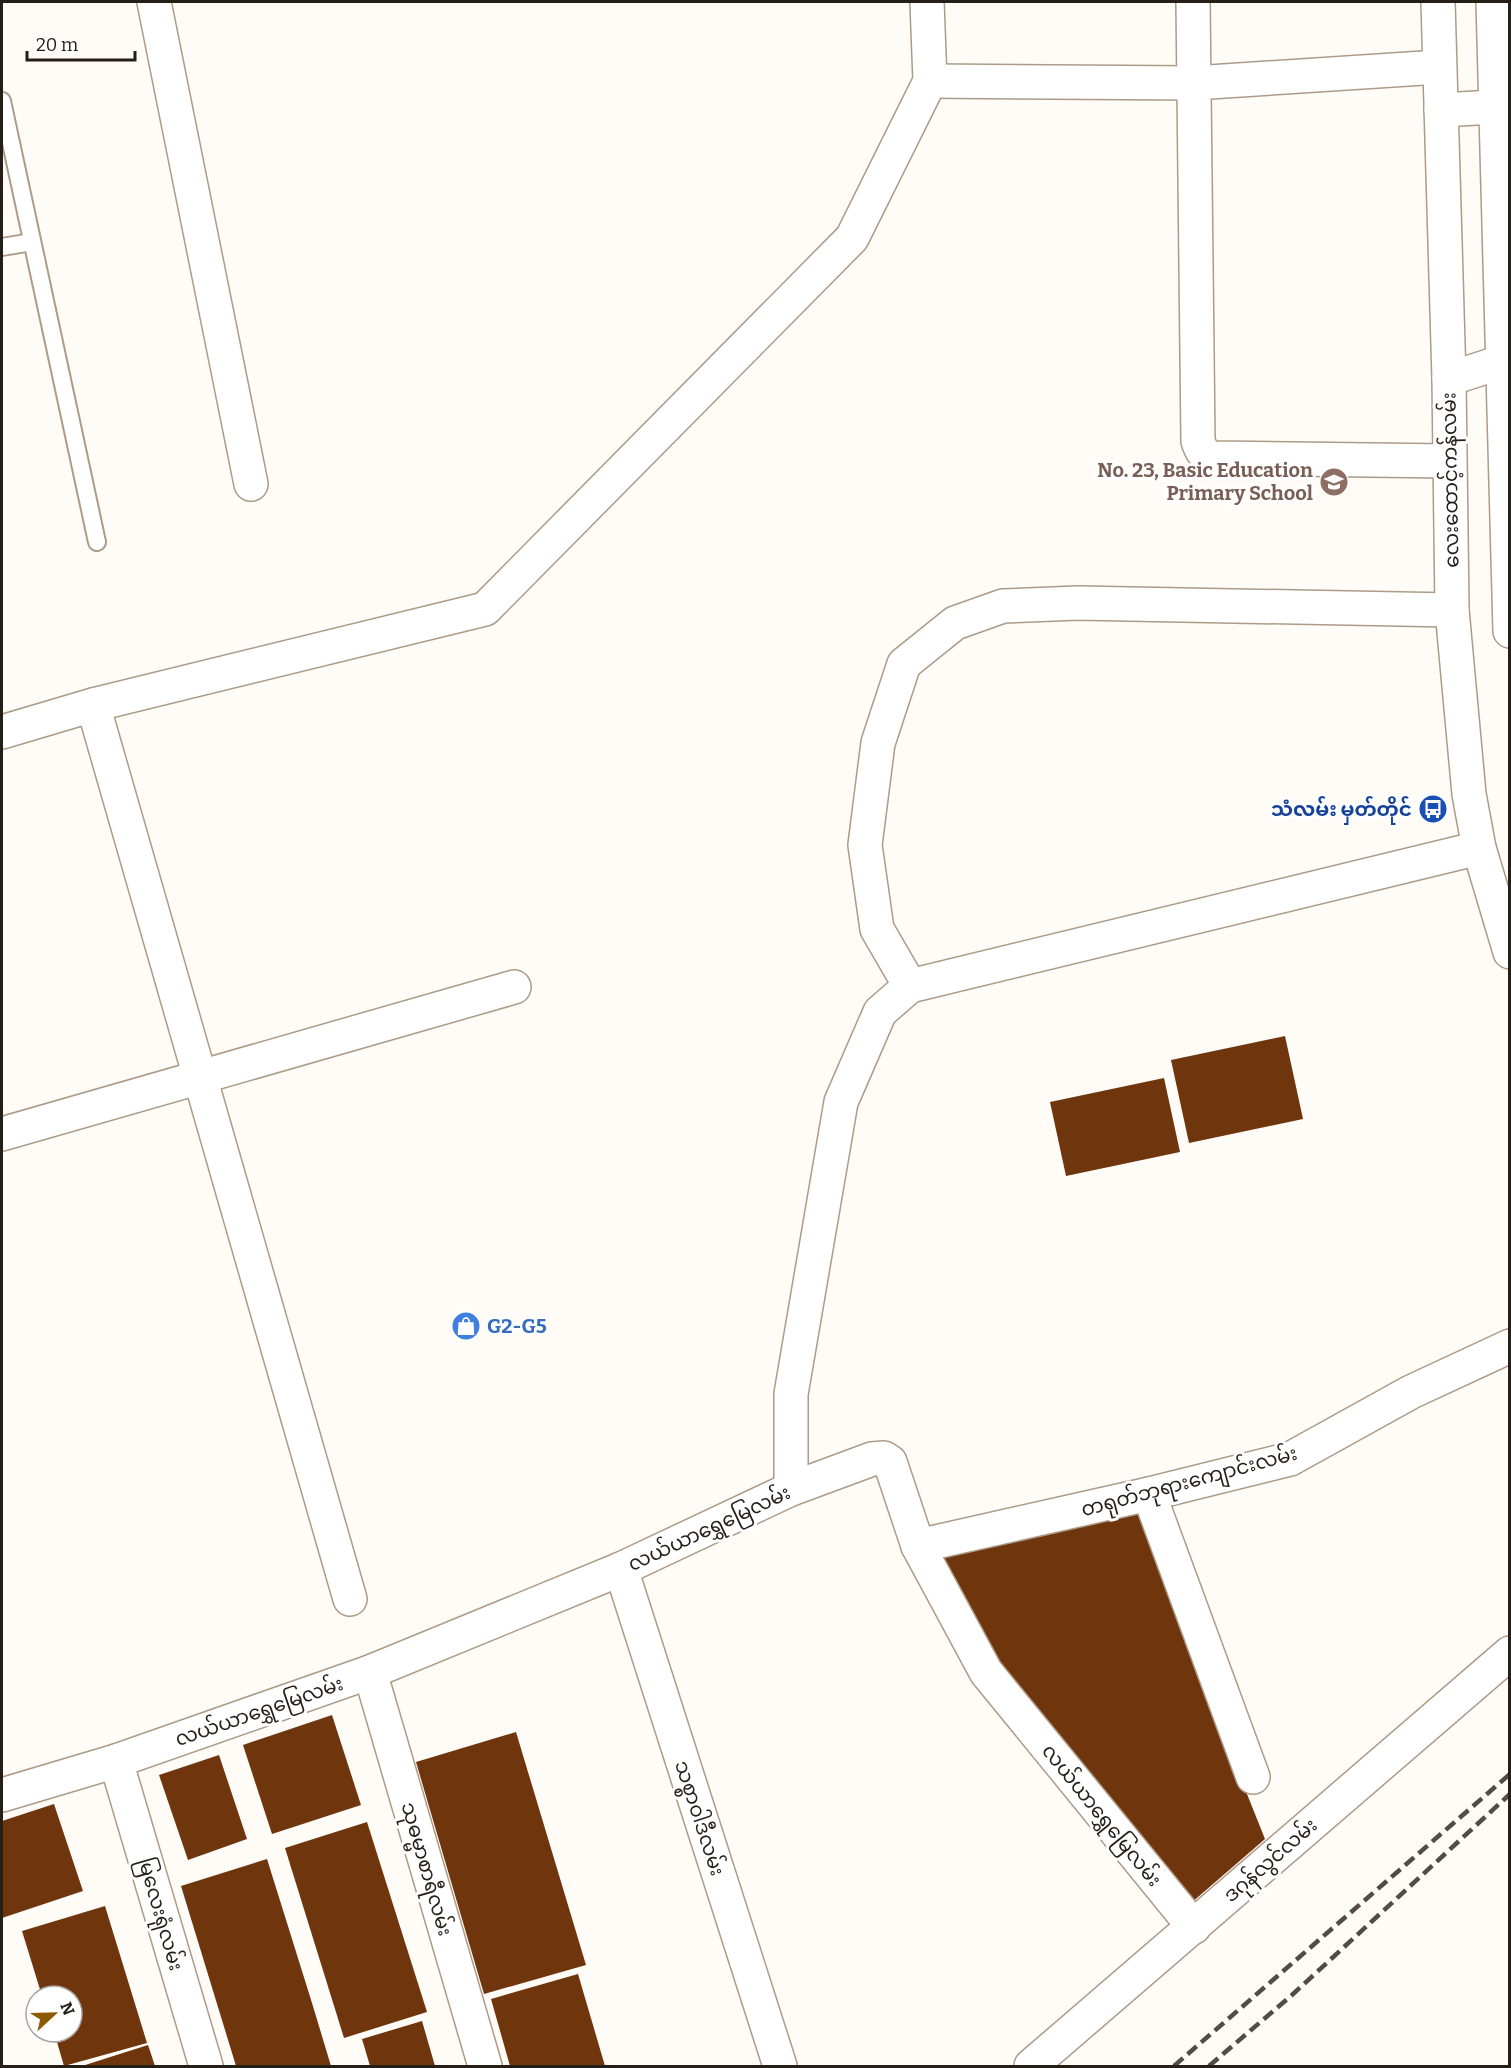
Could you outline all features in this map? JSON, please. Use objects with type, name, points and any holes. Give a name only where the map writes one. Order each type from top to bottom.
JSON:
[{"type":"street","points":[[154,2],[251,484]]},
{"type":"street","points":[[2,732],[93,705],[485,609],[852,238],[930,81],[927,2]]},
{"type":"street","points":[[1193,2],[1198,441],[1200,449],[1205,456],[1213,458],[1449,461]]},
{"type":"street","name":"လေးထောင့်ကန်လမ်း","points":[[1438,2],[1449,379],[1452,610],[1469,794],[1479,848],[1509,952]]},
{"type":"street","points":[[1493,2],[1509,631]]},
{"type":"street","points":[[930,81],[1194,83],[1439,67]]},
{"type":"street","points":[[1441,110],[1494,108]]},
{"type":"street","points":[[1449,379],[1501,362]]},
{"type":"street","points":[[910,986],[877,929],[865,845],[866,834],[878,743],[904,664],[955,623],[1003,606],[1078,603],[1452,610]]},
{"type":"street","points":[[93,705],[350,1599]]},
{"type":"street","points":[[791,1489],[791,1394],[841,1102],[880,1012],[910,986],[1479,848]]},
{"type":"street","points":[[2,1134],[514,987]]},
{"type":"street","name":"တရုတ်ဘုရားကျောင်းလမ်း","points":[[918,1546],[1149,1494],[1290,1459],[1411,1392],[1509,1346]]},
{"type":"street","name":"လယ်ယာရွှေမြေလမ်း","points":[[2,1795],[116,1761],[370,1672],[621,1569],[791,1489],[872,1460],[884,1458],[890,1462],[918,1546],[986,1672],[1194,1927]]},
{"type":"street","points":[[1149,1494],[1253,1777]]},
{"type":"street","name":"သစ္စာဝါဒီလမ်း","points":[[621,1569],[780,2067]]},
{"type":"street","name":"ဒဂုန်လွင်လမ်း","points":[[1031,2067],[1509,1653]]},
{"type":"street","name":"သုဓမ္မာစာရီလမ်း","points":[[370,1672],[485,2067]]},
{"type":"street","name":"မြလေးရုံလမ်း","points":[[116,1761],[206,2067]]},
{"type":"lane","points":[[2,101],[97,542]]},
{"type":"lane","points":[[2,247],[32,242]]},
{"type":"building","points":[[1285,1036],[1303,1119],[1189,1143],[1171,1060]]},
{"type":"building","points":[[1164,1078],[1180,1152],[1066,1176],[1050,1102]]},
{"type":"building","points":[[1145,1502],[1215,1714],[1265,1839],[1183,1910],[990,1670],[926,1550]]},
{"type":"building","points":[[332,1715],[361,1805],[272,1834],[243,1745]]},
{"type":"building","points":[[516,1732],[586,1965],[484,1994],[416,1762]]},
{"type":"building","points":[[219,1755],[247,1839],[188,1860],[159,1775]]},
{"type":"building","points":[[54,1804],[83,1891],[2,1918],[2,1821]]},
{"type":"building","points":[[367,1822],[427,2012],[344,2038],[285,1848]]},
{"type":"building","points":[[267,1859],[331,2066],[236,2066],[181,1886]]},
{"type":"building","points":[[105,1906],[147,2043],[64,2066],[58,2044],[84,2044],[84,1984],[38,1984],[22,1931]]},
{"type":"building","points":[[578,1974],[605,2066],[510,2066],[491,1999]]},
{"type":"building","points":[[422,2021],[435,2066],[370,2066],[362,2039]]},
{"type":"building","points":[[148,2045],[155,2066],[82,2066]]},
{"type":"railway","points":[[1174,2066],[1510,1774]]},
{"type":"railway","points":[[1209,2066],[1292,1995],[1510,1794]]},
{"type":"place","name":"No. 23, Basic Education Primary School","points":[[1334,482]]},
{"type":"place","name":"သံလမ်း မှတ်တိုင်","points":[[1433,809]]},
{"type":"place","name":"G2-G5","points":[[466,1326]]}]
